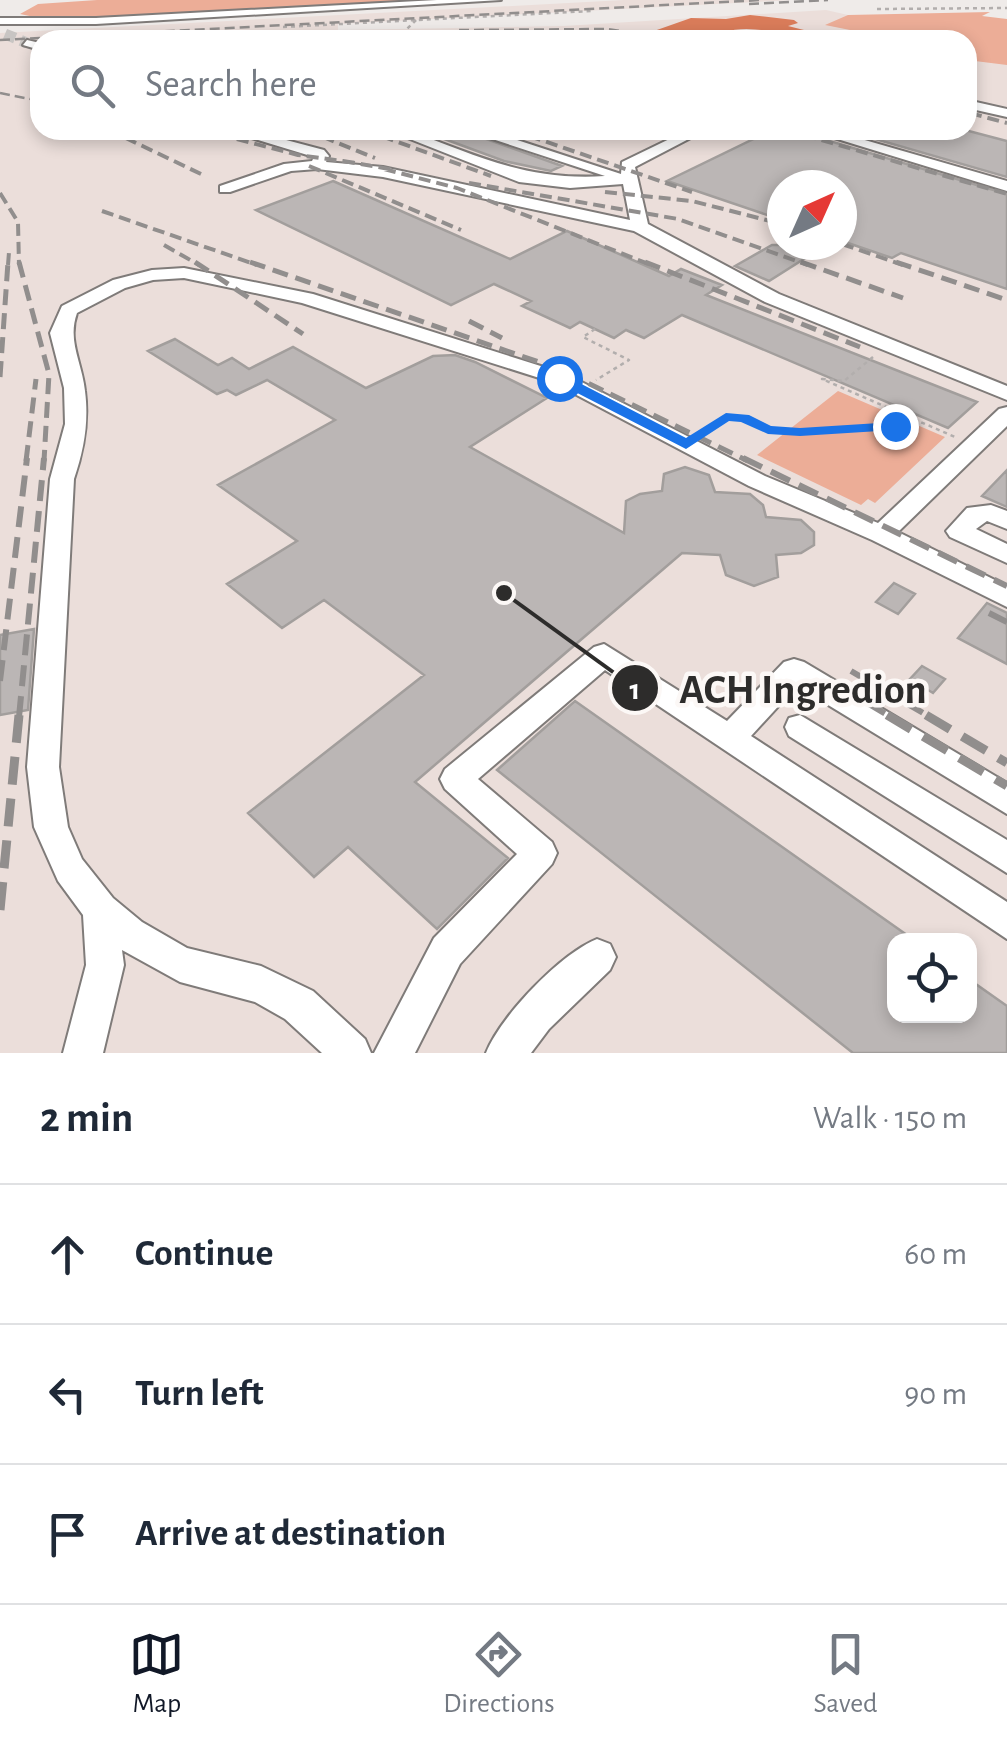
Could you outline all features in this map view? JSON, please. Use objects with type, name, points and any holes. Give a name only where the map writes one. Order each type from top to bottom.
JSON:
[{"type":"lane","points":[[0,15],[96,21],[496,0]]},
{"type":"lane","points":[[977,106],[1007,114]]},
{"type":"lane","points":[[270,140],[319,153],[322,156],[318,165]]},
{"type":"lane","points":[[421,140],[519,177],[570,183],[628,178]]},
{"type":"lane","points":[[504,140],[628,178]]},
{"type":"lane","points":[[640,227],[627,165],[678,140]]},
{"type":"lane","points":[[849,140],[1007,186]]},
{"type":"lane","points":[[225,189],[290,167],[318,165],[383,172],[640,227],[772,298],[1007,394]]},
{"type":"lane","points":[[351,1053],[299,1005],[261,985],[180,964],[129,934],[100,910],[70,870],[51,827],[43,768],[62,479],[70,462],[78,411],[71,360],[60,332],[69,310],[120,284],[152,275],[184,273],[224,278],[306,298],[559,378],[757,481],[881,534],[1007,597]]},
{"type":"lane","points":[[881,534],[1007,414]]},
{"type":"lane","points":[[1007,520],[990,513],[976,514],[959,531],[1007,554]]},
{"type":"lane","points":[[394,1053],[447,951],[540,853],[456,779],[604,654],[1007,922]]},
{"type":"lane","points":[[730,738],[794,670],[1007,800]]},
{"type":"lane","points":[[800,727],[1007,858]]},
{"type":"lane","points":[[83,1053],[106,965],[100,910]]},
{"type":"lane","points":[[506,1053],[534,1016],[597,957]]},
{"type":"path","points":[[877,9],[1007,8]]},
{"type":"path","points":[[284,27],[592,11]]},
{"type":"path","points":[[406,30],[416,20]]},
{"type":"path","points":[[880,352],[844,380],[822,378],[974,445]]},
{"type":"path","points":[[686,444],[726,417],[744,418],[768,430],[800,432],[895,426],[905,416]]},
{"type":"shaded area","points":[[97,0],[418,0],[89,19],[20,14],[38,4]]},
{"type":"shaded area","points":[[624,0],[791,0],[338,24],[338,30],[57,30]]},
{"type":"shaded area","points":[[826,10],[914,30],[338,30],[564,26]]},
{"type":"shaded area","points":[[990,12],[982,16],[1007,19],[1007,65],[977,61],[977,30],[850,30],[825,25],[848,15]]},
{"type":"shaded area","points":[[750,15],[794,20],[798,23],[788,26],[804,30],[657,30],[691,18]]},
{"type":"shaded area","points":[[30,31],[30,140],[977,140],[977,44],[1007,51],[1007,1053],[0,1053],[0,33]]},
{"type":"shaded area","points":[[838,391],[945,437],[875,503],[868,499],[861,505],[757,455]]},
{"type":"building","points":[[977,133],[1007,141],[1007,177],[879,140],[977,140]]},
{"type":"building","points":[[447,140],[489,140],[562,166],[551,171],[504,161]]},
{"type":"building","points":[[751,140],[826,140],[1007,194],[1007,289],[901,253],[892,258],[857,246],[857,170],[767,170],[767,215],[667,181]]},
{"type":"building","points":[[333,181],[510,259],[567,231],[669,276],[681,269],[722,285],[706,295],[977,402],[948,428],[682,315],[644,338],[626,330],[614,338],[580,322],[570,328],[522,306],[531,301],[494,284],[451,305],[256,210]]},
{"type":"building","points":[[767,248],[767,260],[802,260],[769,281],[735,266]]},
{"type":"building","points":[[175,339],[218,365],[232,358],[249,369],[293,347],[366,388],[433,356],[455,355],[547,398],[470,447],[624,533],[626,501],[662,491],[664,474],[685,467],[709,475],[715,492],[750,494],[763,505],[766,517],[801,520],[814,532],[814,545],[801,553],[776,555],[778,577],[754,586],[726,575],[720,555],[682,553],[415,782],[508,858],[437,929],[348,847],[314,877],[248,813],[424,675],[324,600],[282,628],[227,584],[297,541],[218,485],[335,420],[267,380],[236,395],[227,390],[217,394],[148,351]]},
{"type":"building","points":[[1007,470],[1007,507],[982,496]]},
{"type":"building","points":[[894,583],[915,594],[898,614],[876,602]]},
{"type":"building","points":[[987,603],[1007,613],[1007,664],[958,638]]},
{"type":"building","points":[[34,629],[28,710],[0,715],[0,635]]},
{"type":"building","points":[[922,666],[945,679],[933,693],[910,679]]},
{"type":"building","points":[[575,701],[904,933],[887,933],[887,1023],[977,1023],[977,985],[1007,1006],[1007,1053],[853,1053],[497,770]]},
{"type":"tunnel","points":[[5,34],[27,43]]},
{"type":"railway","points":[[190,30],[761,0]]},
{"type":"railway","points":[[749,4],[828,0]]},
{"type":"railway","points":[[459,30],[614,30]]},
{"type":"railway","points":[[0,40],[30,38]]},
{"type":"railway","points":[[0,93],[30,99]]},
{"type":"railway","points":[[977,115],[1007,123]]},
{"type":"railway","points":[[130,140],[201,174]]},
{"type":"railway","points":[[240,140],[298,155],[346,161]]},
{"type":"railway","points":[[331,140],[375,158]]},
{"type":"railway","points":[[392,140],[491,176]]},
{"type":"railway","points":[[541,140],[692,192]]},
{"type":"railway","points":[[821,140],[1007,194]]},
{"type":"railway","points":[[346,161],[357,163]]},
{"type":"railway","points":[[346,161],[395,170]]},
{"type":"railway","points":[[309,166],[461,230]]},
{"type":"railway","points":[[384,169],[457,188],[651,265]]},
{"type":"railway","points":[[469,183],[678,219],[808,265]]},
{"type":"railway","points":[[605,192],[692,201],[767,220]]},
{"type":"railway","points":[[0,193],[18,222],[19,265]]},
{"type":"railway","points":[[102,211],[257,265]]},
{"type":"railway","points":[[164,245],[199,265]]},
{"type":"railway","points":[[857,249],[903,265]]},
{"type":"railway","points":[[8,265],[9,252]]},
{"type":"railway","points":[[0,377],[8,262]]},
{"type":"railway","points":[[19,262],[49,374],[44,461]]},
{"type":"railway","points":[[195,262],[303,334]]},
{"type":"railway","points":[[250,262],[559,369],[748,461]]},
{"type":"railway","points":[[645,262],[860,347]]},
{"type":"railway","points":[[801,262],[903,298]]},
{"type":"railway","points":[[896,262],[1007,300]]},
{"type":"railway","points":[[469,321],[502,338]]},
{"type":"railway","points":[[26,461],[36,379]]},
{"type":"railway","points":[[0,681],[27,458]]},
{"type":"railway","points":[[19,717],[44,458]]},
{"type":"railway","points":[[743,458],[1007,586]]},
{"type":"railway","points":[[989,613],[1007,622]]},
{"type":"railway","points":[[851,671],[930,717]]},
{"type":"railway","points":[[840,687],[891,717]]},
{"type":"railway","points":[[0,910],[19,715]]},
{"type":"railway","points":[[887,715],[1007,786]]},
{"type":"railway","points":[[926,715],[1007,763]]},
{"type":"place","name":"ACH Ingredion","points":[[504,593]]},
{"type":"route","points":[[559,378],[686,444],[726,417],[744,418],[768,430],[800,432],[895,426]]}]
